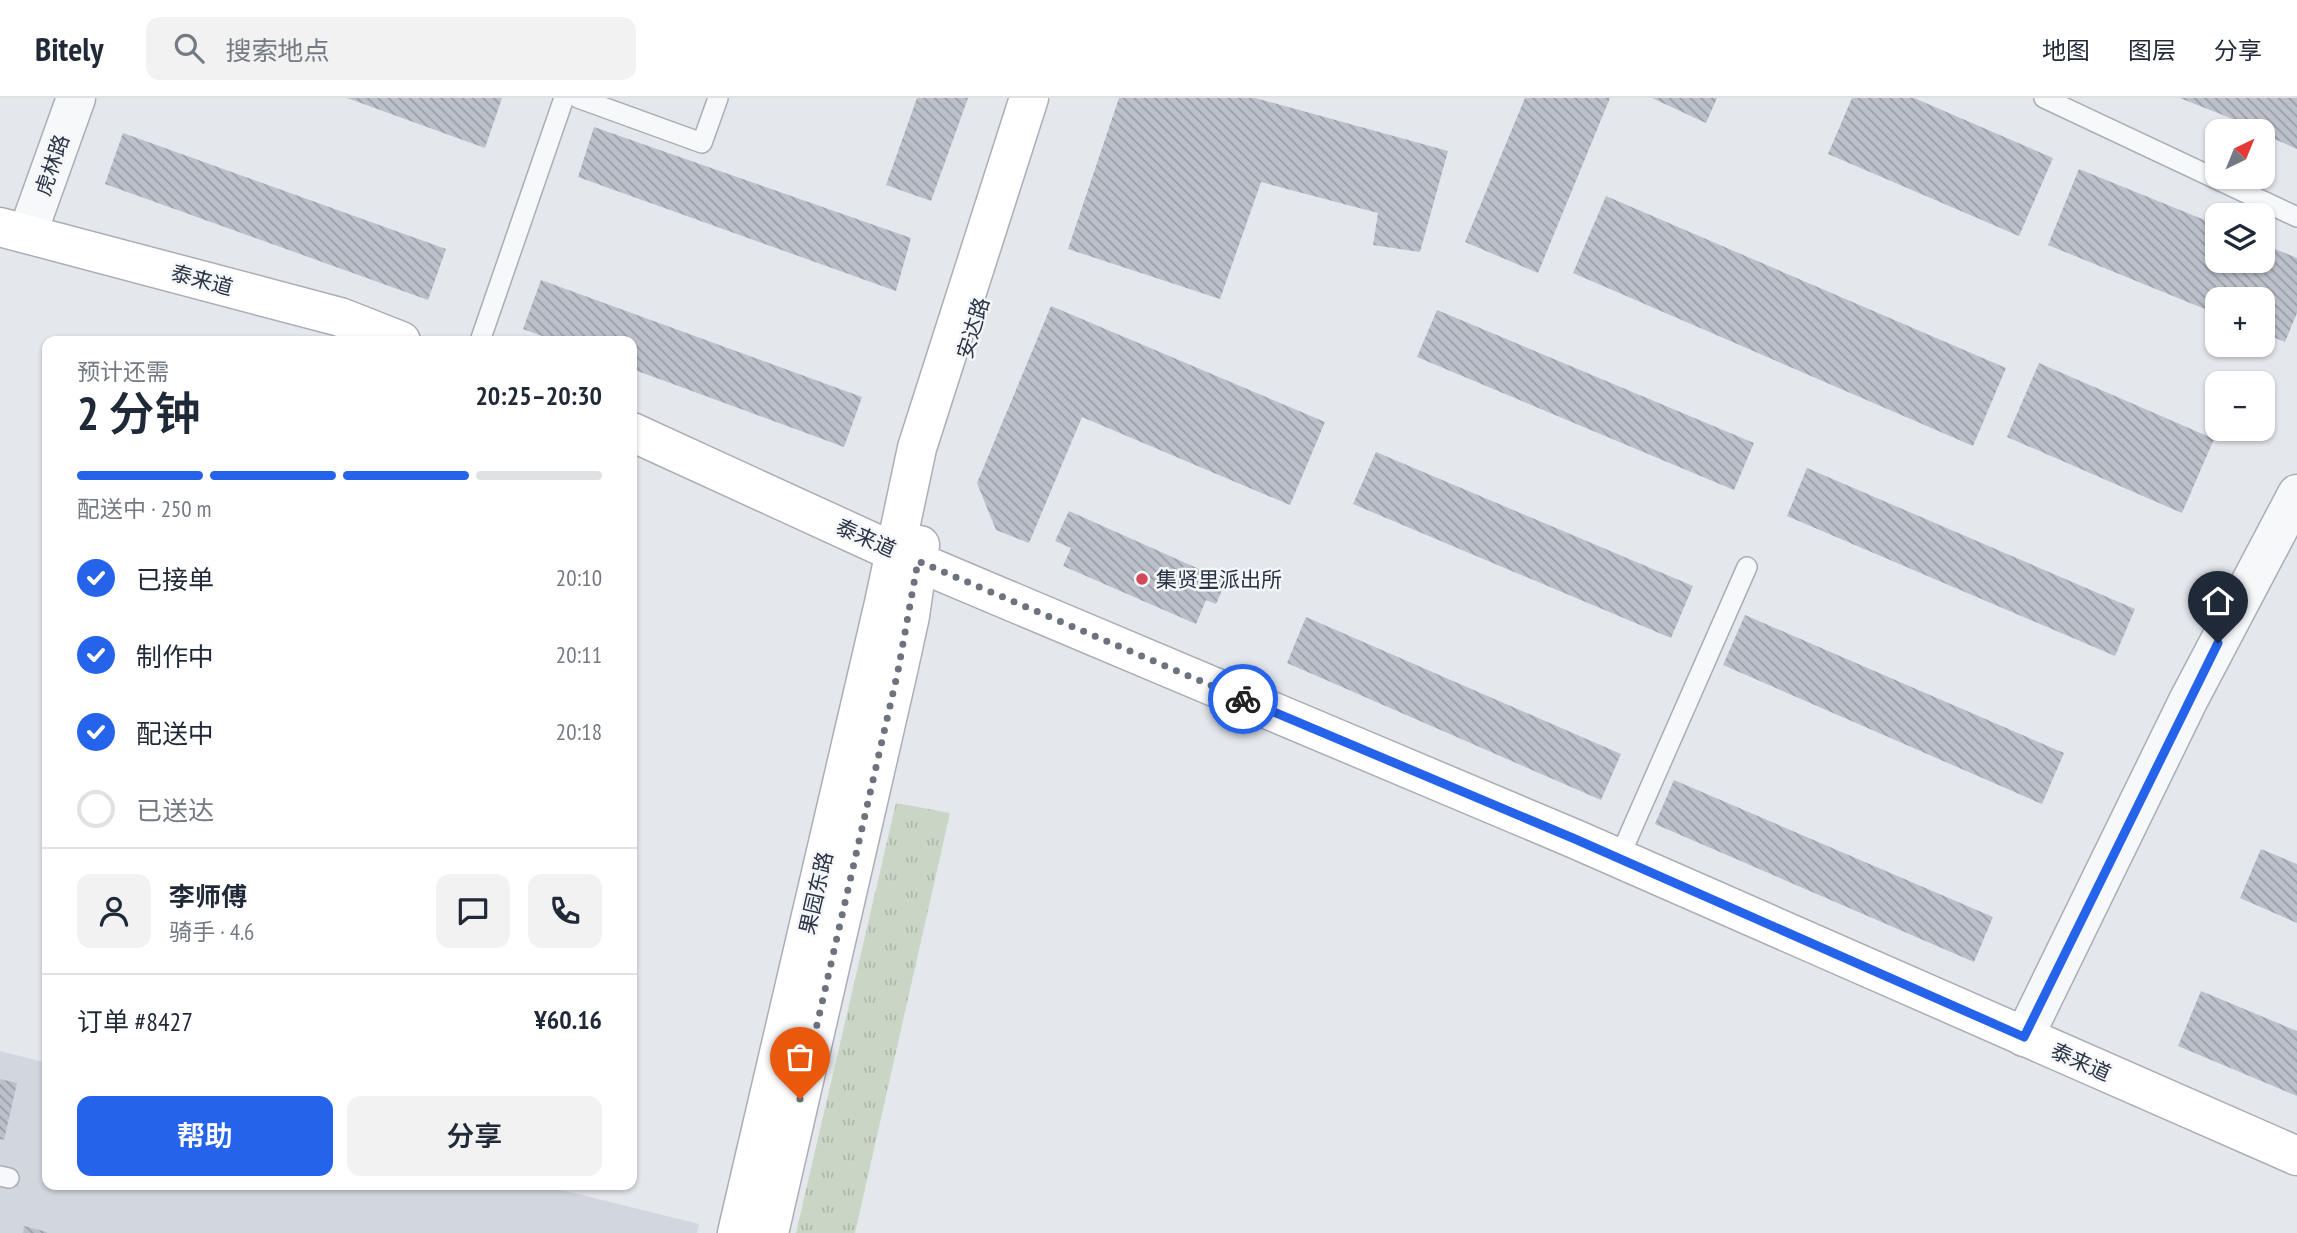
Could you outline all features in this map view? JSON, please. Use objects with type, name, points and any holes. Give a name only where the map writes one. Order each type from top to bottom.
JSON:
[{"type":"street","name":"虎林路","points":[[14,230],[76,98]]},
{"type":"street","name":"安达路","points":[[906,556],[917,448],[1030,98]]},
{"type":"street","name":"安达路","points":[[906,556],[934,453],[1045,98]]},
{"type":"street","name":"泰来道","points":[[14,230],[340,317],[388,336]]},
{"type":"street","name":"泰来道","points":[[637,434],[906,556],[1619,858],[2297,1156]]},
{"type":"street","points":[[2024,1037],[2188,701],[2297,494]]},
{"type":"street","name":"果园东路","points":[[737,1233],[906,556]]},
{"type":"street","name":"果园东路","points":[[769,1233],[901,660],[906,556]]},
{"type":"lane","points":[[482,336],[564,98]]},
{"type":"lane","points":[[578,98],[702,143],[718,98]]},
{"type":"lane","points":[[2044,98],[2297,217]]},
{"type":"lane","points":[[1619,858],[1747,567]]},
{"type":"shaded area","points":[[0,1051],[42,1062],[42,1190],[561,1190],[699,1224],[697,1233],[0,1233]]},
{"type":"green space","points":[[896,803],[950,813],[855,1233],[796,1233]]},
{"type":"building","points":[[347,98],[502,98],[485,148]]},
{"type":"building","points":[[917,98],[968,98],[931,201],[886,185]]},
{"type":"building","points":[[1119,98],[1255,98],[1448,151],[1420,252],[1373,245],[1378,213],[1261,182],[1220,299],[1068,249]]},
{"type":"building","points":[[1525,98],[1610,98],[1538,273],[1465,242]]},
{"type":"building","points":[[1652,98],[1717,98],[1706,123]]},
{"type":"building","points":[[1852,98],[1914,98],[2053,158],[2019,236],[1828,154]]},
{"type":"building","points":[[2180,98],[2297,98],[2297,149],[2275,139],[2275,119],[2233,119]]},
{"type":"building","points":[[594,127],[911,238],[896,291],[578,177]]},
{"type":"building","points":[[123,133],[446,249],[428,300],[105,184]]},
{"type":"building","points":[[2079,169],[2205,220],[2205,273],[2275,273],[2275,249],[2297,258],[2297,313],[2285,342],[2275,338],[2275,287],[2205,287],[2205,309],[2048,245]]},
{"type":"building","points":[[1606,196],[2006,368],[1973,446],[1573,273]]},
{"type":"building","points":[[541,280],[862,397],[844,447],[637,371],[637,336],[542,336],[523,329]]},
{"type":"building","points":[[1051,306],[1325,422],[1290,505],[1082,417],[1029,543],[996,530],[977,483]]},
{"type":"building","points":[[1437,310],[1754,443],[1734,490],[1417,357]]},
{"type":"building","points":[[2039,363],[2205,435],[2205,441],[2213,441],[2182,513],[2007,437]]},
{"type":"building","points":[[1376,452],[1693,586],[1671,638],[1353,504]]},
{"type":"building","points":[[1807,468],[2135,609],[2115,656],[1787,516]]},
{"type":"building","points":[[1069,511],[1226,581],[1216,604],[1206,600],[1196,624],[1063,566],[1071,548],[1055,541]]},
{"type":"building","points":[[1745,615],[2064,753],[2042,804],[1723,665]]},
{"type":"building","points":[[1306,617],[1621,754],[1601,800],[1287,663]]},
{"type":"building","points":[[1674,780],[1993,917],[1974,962],[1655,824]]},
{"type":"building","points":[[2261,849],[2297,864],[2297,923],[2240,898]]},
{"type":"building","points":[[2201,991],[2297,1031],[2297,1096],[2178,1046]]},
{"type":"building","points":[[0,1079],[17,1083],[4,1140],[0,1139]]},
{"type":"building","points":[[24,1226],[47,1232],[47,1233],[23,1233]]},
{"type":"way so far","points":[[800,1099],[898,671],[918,561],[1243,699]]},
{"type":"place","name":"集贤里派出所","points":[[1142,579]]},
{"type":"route","points":[[1243,699],[1575,839],[2024,1037],[2218,643]]}]
